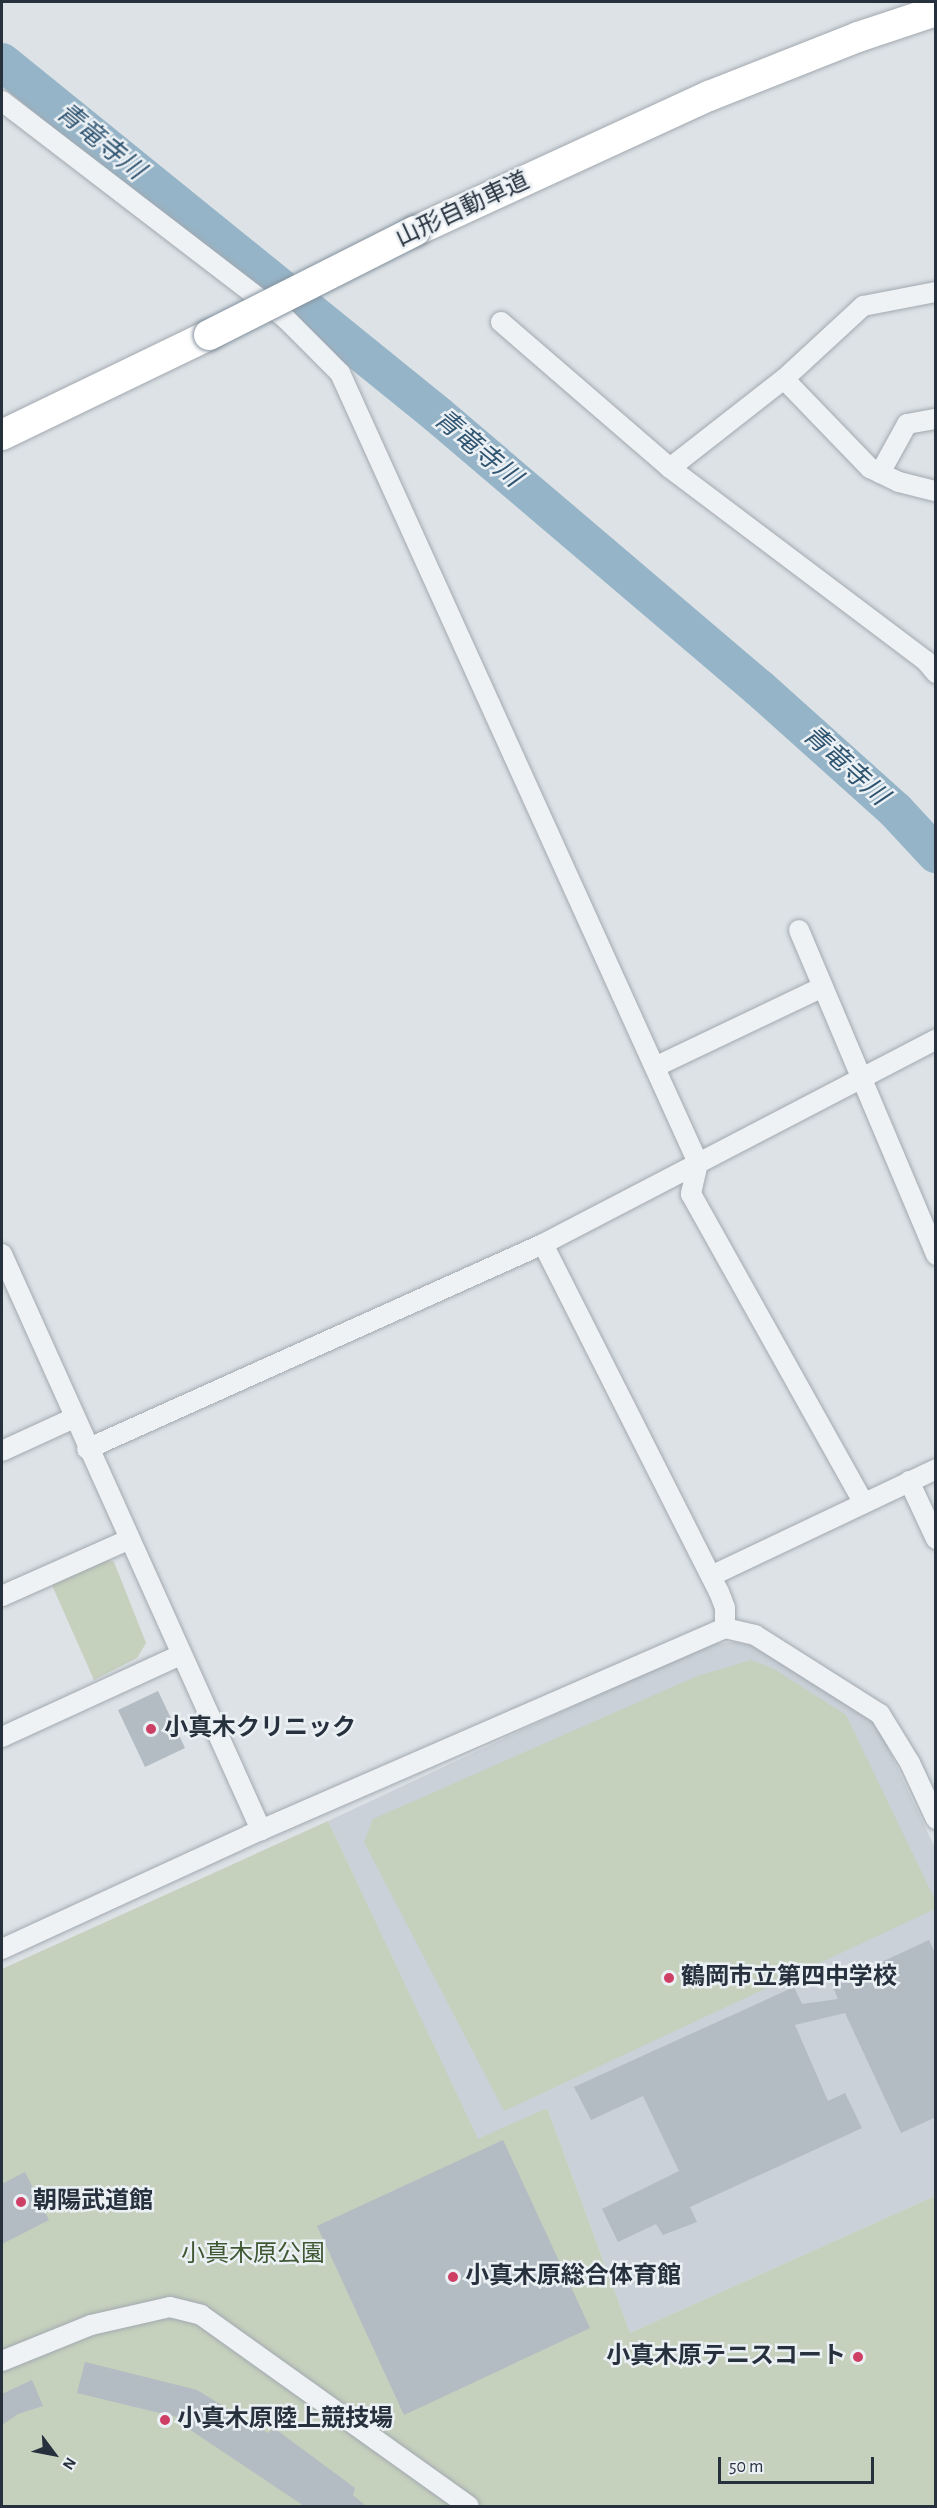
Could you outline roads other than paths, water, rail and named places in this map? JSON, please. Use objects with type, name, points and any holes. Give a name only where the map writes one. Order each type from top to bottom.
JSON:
[{"type":"highway","name":"山形自動車道","points":[[2,435],[209,335],[414,231],[709,96],[858,36],[936,10]]},
{"type":"street","points":[[2,101],[286,319],[340,373],[698,1163],[691,1194],[863,1502]]},
{"type":"street","points":[[670,468],[784,379],[863,306],[936,292]]},
{"type":"street","points":[[501,322],[670,468],[926,661],[936,673]]},
{"type":"street","points":[[784,379],[870,468],[936,491]]},
{"type":"street","points":[[880,473],[907,424],[936,419]]},
{"type":"street","points":[[799,930],[862,1080],[929,1222],[936,1255]]},
{"type":"street","points":[[655,1067],[823,987]]},
{"type":"street","points":[[87,1449],[543,1244],[862,1080],[936,1039]]},
{"type":"street","points":[[543,1244],[711,1576],[725,1608],[724,1628]]},
{"type":"street","points":[[2,1254],[87,1449],[261,1830]]},
{"type":"street","points":[[2,1451],[74,1418]]},
{"type":"street","points":[[711,1576],[936,1469]]},
{"type":"street","points":[[909,1481],[936,1539]]},
{"type":"street","points":[[2,1596],[128,1540]]},
{"type":"street","points":[[2,1949],[261,1830],[724,1628],[755,1635],[880,1714],[927,1780],[936,1819]]},
{"type":"street","points":[[2,1737],[180,1654]]},
{"type":"street","points":[[2,2361],[91,2325],[170,2307],[201,2315],[469,2506]]},
{"type":"waterway","name":"青竜寺川","points":[[2,62],[438,415],[759,688],[896,811],[936,854]]},
{"type":"place","name":"小真木クリニック","points":[[151,1729]]},
{"type":"place","name":"鶴岡市立第四中学校","points":[[669,1978]]},
{"type":"place","name":"朝陽武道館","points":[[21,2202]]},
{"type":"place","name":"小真木原総合体育館","points":[[453,2277]]},
{"type":"place","name":"小真木原テニスコート","points":[[858,2357]]},
{"type":"place","name":"小真木原陸上競技場","points":[[165,2420]]},
{"type":"park label","name":"小真木原公園","points":[[253,2255]]}]
